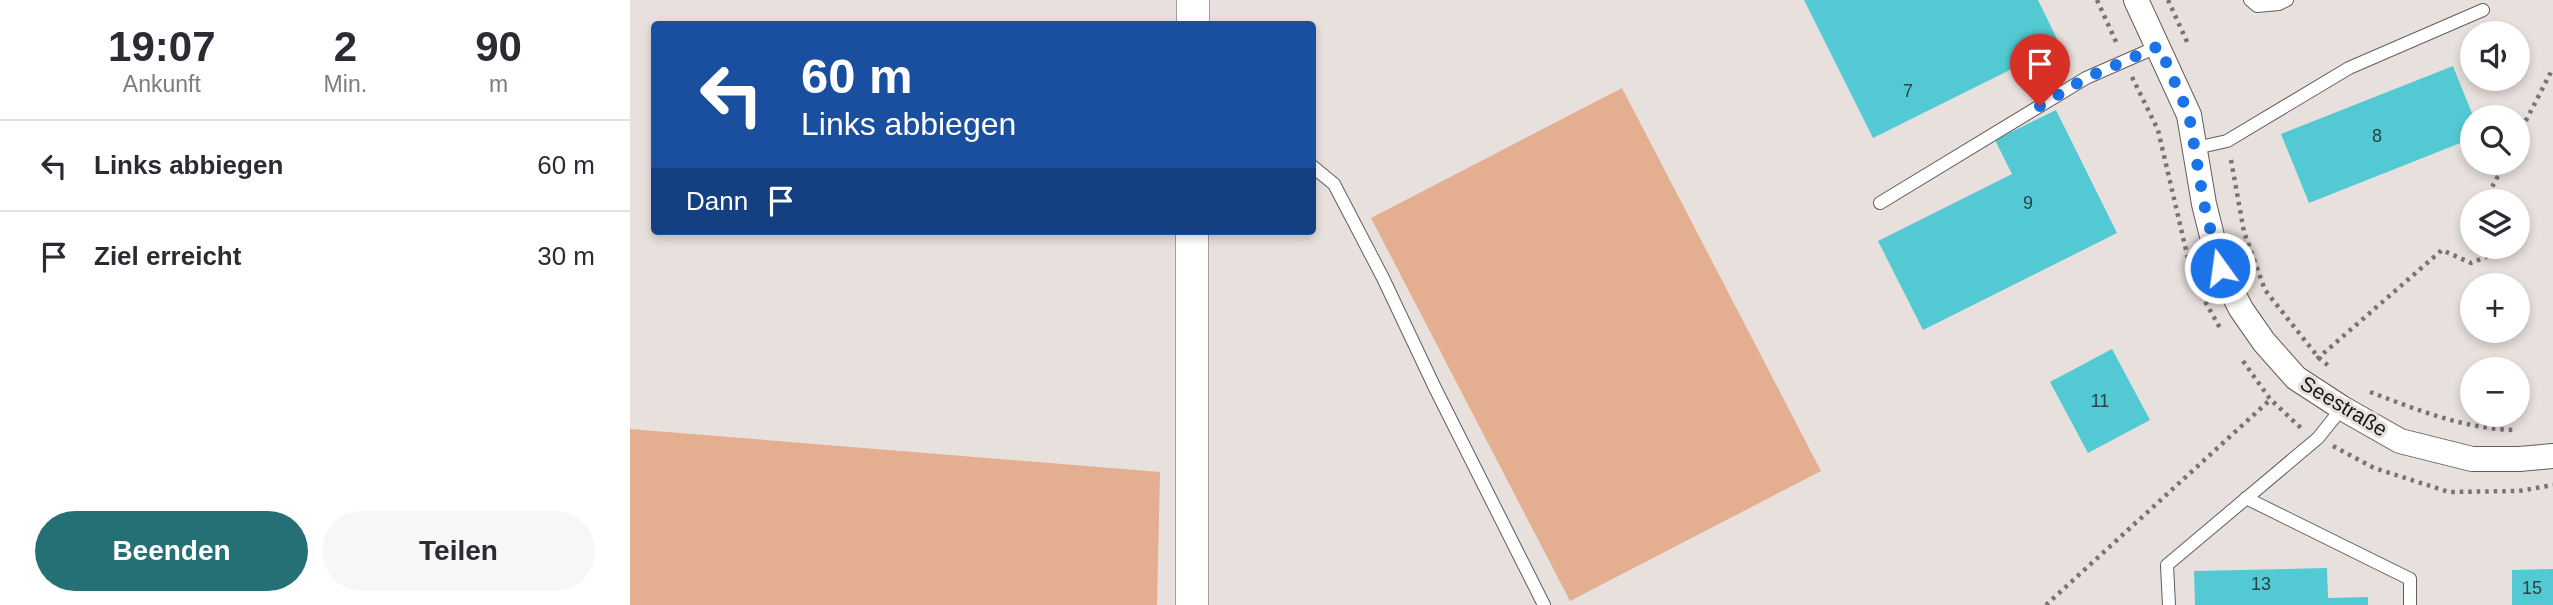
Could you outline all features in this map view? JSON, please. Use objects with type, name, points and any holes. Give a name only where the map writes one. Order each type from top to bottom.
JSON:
[{"type":"street","points":[[1193,21],[1194,0]]},
{"type":"street","name":"Seestraße","points":[[2136,0],[2189,115],[2204,204],[2220,268],[2241,309],[2264,342],[2295,378],[2400,440],[2472,459],[2553,456]]},
{"type":"street","points":[[1192,235],[1192,605]]},
{"type":"lane","points":[[2250,0],[2257,6],[2279,4],[2287,0]]},
{"type":"lane","points":[[2196,148],[2227,141],[2349,68],[2483,10]]},
{"type":"lane","points":[[1880,203],[2086,78],[2159,46]]},
{"type":"lane","points":[[1316,169],[1334,184],[1544,605]]},
{"type":"lane","points":[[2169,605],[2167,565],[2318,438],[2342,408]]},
{"type":"lane","points":[[2246,498],[2410,579],[2410,605]]},
{"type":"path","points":[[2168,0],[2192,53]]},
{"type":"path","points":[[2530,113],[2553,68]]},
{"type":"path","points":[[2227,141],[2244,232],[2265,290],[2318,357],[2336,371]]},
{"type":"path","points":[[2046,605],[2318,357],[2442,250],[2460,258]]},
{"type":"path","points":[[2462,259],[2471,263],[2481,259]]},
{"type":"path","points":[[2364,389],[2477,428],[2526,430]]},
{"type":"shaded area","points":[[1622,88],[1821,471],[1570,601],[1371,218]]},
{"type":"shaded area","points":[[630,429],[1160,472],[1157,605],[630,605]]},
{"type":"building","points":[[1804,0],[2038,0],[2060,45],[1873,138]]},
{"type":"building","points":[[2453,66],[2460,91],[2463,91],[2469,105],[2460,105],[2460,143],[2309,203],[2281,134]]},
{"type":"building","points":[[2056,110],[2117,233],[1923,330],[1878,241],[2012,174],[1995,140]]},
{"type":"building","points":[[2112,349],[2150,420],[2088,453],[2050,382]]},
{"type":"building","points":[[2327,568],[2328,598],[2368,597],[2368,605],[2195,605],[2194,571]]},
{"type":"building","points":[[2553,569],[2553,605],[2512,605],[2512,570]]},
{"type":"route","points":[[2040,106],[2086,78],[2159,46],[2189,115],[2204,204],[2220,268]]}]
